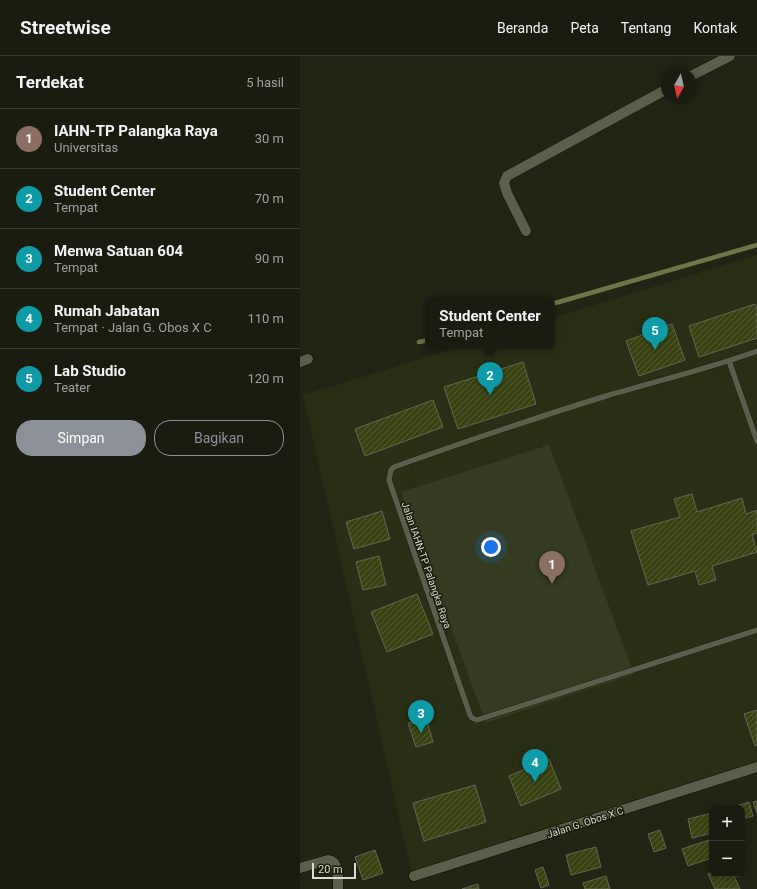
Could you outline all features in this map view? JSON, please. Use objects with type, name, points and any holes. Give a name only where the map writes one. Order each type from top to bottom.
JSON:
[{"type":"street","points":[[697,73],[730,56]]},
{"type":"street","points":[[526,231],[507,193],[504,183],[507,176],[661,92]]},
{"type":"street","name":"Jalan G. Obos X C","points":[[414,876],[757,767]]},
{"type":"street","points":[[300,868],[332,860],[338,874],[338,889]]},
{"type":"lane","name":"Jalan IAHN-TP Palangka Raya","points":[[757,351],[729,361],[608,395],[516,424],[401,464],[391,470],[389,480],[472,718],[477,720],[757,630]]},
{"type":"lane","points":[[729,361],[757,441]]},
{"type":"shaded area","points":[[757,255],[757,772],[413,879],[303,395],[453,349],[555,349],[555,317]]},
{"type":"shaded area","points":[[549,445],[634,674],[486,723],[401,492]]},
{"type":"building","points":[[755,304],[757,309],[757,338],[699,357],[689,326]]},
{"type":"building","points":[[672,324],[685,360],[639,376],[626,341]]},
{"type":"building","points":[[523,362],[536,404],[458,429],[444,387]]},
{"type":"building","points":[[433,400],[443,427],[365,456],[355,429]]},
{"type":"building","points":[[692,494],[697,512],[742,498],[746,514],[757,510],[757,533],[752,535],[757,552],[712,566],[716,580],[699,585],[695,571],[648,585],[631,531],[680,517],[674,499]]},
{"type":"building","points":[[382,511],[390,539],[354,549],[346,522]]},
{"type":"building","points":[[379,556],[386,585],[363,590],[356,562]]},
{"type":"building","points":[[417,594],[433,634],[387,652],[371,612]]},
{"type":"building","points":[[757,710],[757,745],[755,746],[744,714]]},
{"type":"building","points":[[426,718],[433,742],[416,747],[408,723]]},
{"type":"building","points":[[549,759],[561,789],[521,806],[509,776]]},
{"type":"building","points":[[475,785],[486,822],[424,841],[413,803]]},
{"type":"building","points":[[757,801],[757,813],[753,802]]},
{"type":"building","points":[[749,802],[753,816],[745,818],[745,805],[739,805]]},
{"type":"building","points":[[709,814],[709,834],[692,838],[688,819]]},
{"type":"building","points":[[660,830],[666,848],[654,852],[648,834]]},
{"type":"building","points":[[709,840],[709,859],[688,866],[682,849]]},
{"type":"building","points":[[596,847],[601,867],[571,875],[566,855]]},
{"type":"building","points":[[375,850],[383,873],[363,880],[355,857]]},
{"type":"building","points":[[543,867],[549,885],[541,888],[535,870]]},
{"type":"building","points":[[606,876],[610,889],[585,889],[583,883]]},
{"type":"building","points":[[709,877],[734,877],[740,889],[715,889]]},
{"type":"building","points":[[478,884],[479,889],[462,889]]},
{"type":"waterway","points":[[555,303],[757,245]]},
{"type":"waterway","points":[[419,342],[425,341]]},
{"type":"place","name":"Lab Studio","points":[[655,350]]},
{"type":"place","name":"Student Center","points":[[490,395]]},
{"type":"place","name":"IAHN-TP Palangka Raya","points":[[552,584]]},
{"type":"place","name":"Menwa Satuan 604","points":[[421,733]]},
{"type":"place","name":"Rumah Jabatan","points":[[535,782]]}]
